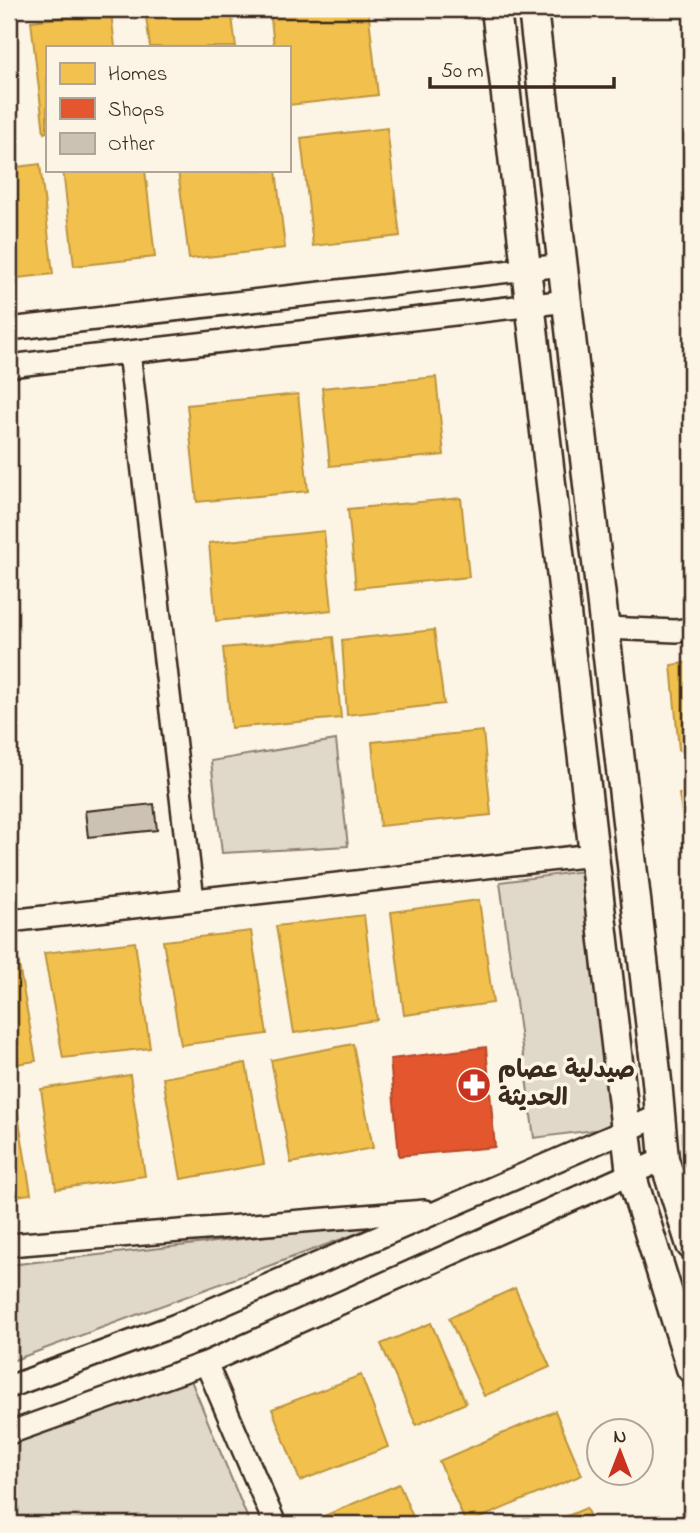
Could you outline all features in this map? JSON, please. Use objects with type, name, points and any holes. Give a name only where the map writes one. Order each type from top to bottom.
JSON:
[{"type":"street","points":[[496,9],[631,1174],[691,1368]]},
{"type":"street","points":[[540,9],[533,9],[664,1159],[691,1245]]},
{"type":"street","points":[[500,48],[537,45]]},
{"type":"street","points":[[9,329],[563,265]]},
{"type":"street","points":[[9,366],[567,301]]},
{"type":"street","points":[[129,352],[193,900]]},
{"type":"street","points":[[605,628],[676,631],[691,629]]},
{"type":"street","points":[[9,921],[593,855]]},
{"type":"street","points":[[9,1387],[176,1325],[659,1116]]},
{"type":"street","points":[[9,1433],[206,1363],[664,1159]]},
{"type":"street","points":[[9,1245],[443,1210]]},
{"type":"street","points":[[206,1363],[275,1524]]},
{"type":"shaded area","points":[[336,740],[348,846],[222,853],[211,761]]},
{"type":"shaded area","points":[[583,871],[618,1127],[534,1138],[500,882]]},
{"type":"shaded area","points":[[385,1223],[9,1362],[9,1265]]},
{"type":"shaded area","points":[[188,1373],[250,1524],[9,1524],[9,1446]]},
{"type":"building: Homes","points":[[145,9],[231,9],[236,46],[150,46]]},
{"type":"building: Homes","points":[[270,9],[368,9],[378,95],[290,105],[290,46],[274,46]]},
{"type":"building: Homes","points":[[111,12],[115,46],[46,46],[44,133],[31,21]]},
{"type":"building: Homes","points":[[387,128],[400,236],[313,246],[301,138]]},
{"type":"building: Homes","points":[[40,164],[53,274],[9,279],[9,168]]},
{"type":"building: Homes","points":[[63,172],[145,172],[155,257],[74,266]]},
{"type":"building: Homes","points":[[178,172],[276,172],[285,248],[189,259]]},
{"type":"building: Homes","points":[[436,377],[444,455],[330,466],[322,388]]},
{"type":"building: Homes","points":[[298,394],[308,491],[197,502],[187,405]]},
{"type":"building: Homes","points":[[461,498],[469,577],[356,588],[348,509]]},
{"type":"building: Homes","points":[[324,531],[332,610],[216,621],[209,543]]},
{"type":"building: Homes","points":[[434,630],[444,704],[347,715],[342,640]]},
{"type":"building: Homes","points":[[333,637],[341,718],[231,728],[223,648]]},
{"type":"building: Homes","points":[[691,662],[691,748],[679,750],[671,665]]},
{"type":"building: Homes","points":[[483,731],[491,815],[380,826],[372,742]]},
{"type":"building: Homes","points":[[691,792],[691,872],[679,794]]},
{"type":"building: Homes","points":[[479,900],[493,1003],[404,1015],[391,912]]},
{"type":"building: Homes","points":[[364,915],[377,1020],[294,1033],[276,926]]},
{"type":"building: Homes","points":[[251,931],[267,1034],[181,1045],[163,941]]},
{"type":"building: Homes","points":[[135,942],[150,1048],[63,1058],[44,953]]},
{"type":"building: Homes","points":[[18,960],[36,1061],[9,1065],[9,961]]},
{"type":"building: Homes","points":[[353,1044],[373,1148],[291,1163],[271,1060]]},
{"type":"building: Homes","points":[[246,1063],[264,1164],[181,1179],[163,1078]]},
{"type":"building: Homes","points":[[130,1075],[145,1176],[56,1189],[41,1089]]},
{"type":"building: Homes","points":[[9,1090],[14,1090],[31,1194],[9,1197]]},
{"type":"building: Homes","points":[[515,1288],[550,1367],[484,1396],[449,1318]]},
{"type":"building: Homes","points":[[431,1323],[466,1403],[416,1425],[381,1344]]},
{"type":"building: Homes","points":[[361,1375],[388,1447],[300,1481],[272,1409]]},
{"type":"building: Homes","points":[[555,1411],[582,1475],[466,1524],[439,1461]]},
{"type":"building: Homes","points":[[399,1484],[416,1524],[310,1522]]},
{"type":"building: Homes","points":[[586,1508],[593,1524],[549,1524]]},
{"type":"building: Shops","points":[[9,68],[17,143],[9,144]]},
{"type":"building: Shops","points":[[486,1047],[495,1147],[399,1156],[390,1059]]},
{"type":"building: Other","points":[[154,804],[157,830],[88,837],[85,811]]},
{"type":"place","name":"صيدلية عصام الحديثة","points":[[474,1085]]}]
